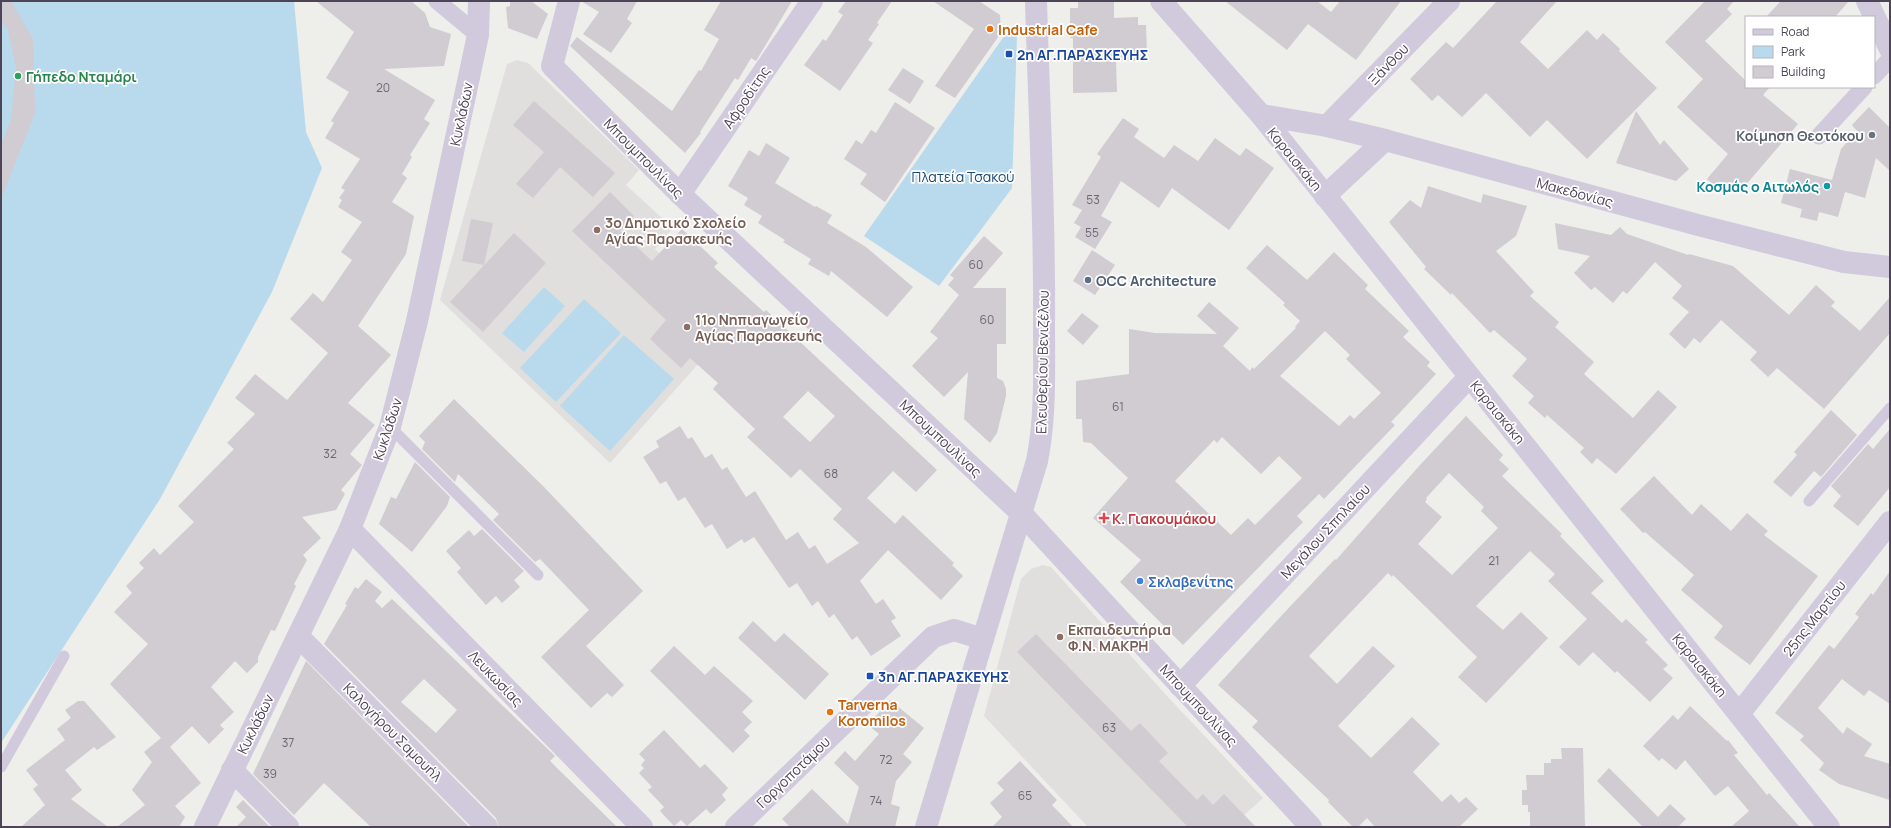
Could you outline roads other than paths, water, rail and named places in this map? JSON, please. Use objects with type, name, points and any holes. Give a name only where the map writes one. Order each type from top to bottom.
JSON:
[{"type":"street","points":[[437,1],[478,36]]},
{"type":"street","name":"Κυκλάδων","points":[[205,827],[350,529],[390,427],[417,321],[478,36],[478,1]]},
{"type":"street","name":"Μπουμπουλίνας","points":[[569,1],[552,66],[680,194],[1021,513],[1311,827]]},
{"type":"street","name":"Αφροδίτης","points":[[680,194],[812,1]]},
{"type":"street","name":"Ελευθερίου Βενιζέλου","points":[[926,827],[1037,461],[1041,440],[1044,408],[1044,292],[1036,1]]},
{"type":"street","name":"Καραισκάκη","points":[[1162,1],[1261,115],[1829,827]]},
{"type":"street","name":"Ξάνθου","points":[[1327,126],[1450,1]]},
{"type":"street","points":[[1867,1],[1874,16]]},
{"type":"street","points":[[1875,18],[1890,49]]},
{"type":"street","points":[[1875,75],[1890,59]]},
{"type":"street","points":[[1819,136],[1863,88]]},
{"type":"street","name":"Μακεδονίας","points":[[1261,115],[1327,126],[1385,140],[1706,227],[1844,262],[1890,267]]},
{"type":"street","points":[[1325,196],[1385,140]]},
{"type":"street","name":"Μεγάλου Σπηλαίου","points":[[1180,686],[1470,377]]},
{"type":"street","name":"25ης Μαρτίου","points":[[1739,714],[1890,522]]},
{"type":"street","name":"Λευκωσίας","points":[[350,529],[642,827]]},
{"type":"street","name":"Γοργοποτάμου","points":[[736,827],[933,637],[954,630],[983,639]]},
{"type":"street","name":"Καλογήρου Σαμουήλ","points":[[298,636],[487,827]]},
{"type":"street","points":[[232,770],[288,827]]},
{"type":"lane","points":[[1809,501],[1890,408]]},
{"type":"lane","points":[[390,427],[538,575]]},
{"type":"lane","points":[[1,767],[64,656]]},
{"type":"place","name":"Industrial Cafe","points":[[990,29]]},
{"type":"place","name":"2η ΑΓ.ΠΑΡΑΣΚΕΥΗΣ","points":[[1009,54]]},
{"type":"place","name":"Γήπεδο Νταμάρι","points":[[18,76]]},
{"type":"place","name":"Κοίμηση Θεοτόκου","points":[[1872,135]]},
{"type":"place","name":"Κοσμάς ο Αιτωλός","points":[[1827,186]]},
{"type":"place","name":"3ο Δημοτικό Σχολείο Αγίας Παρασκευής","points":[[597,230]]},
{"type":"place","name":"OCC Architecture","points":[[1088,280]]},
{"type":"place","name":"11ο Νηπιαγωγείο Αγίας Παρασκευής","points":[[687,327]]},
{"type":"place","name":"Κ. Γιακουμάκου","points":[[1104,518]]},
{"type":"place","name":"Σκλαβενίτης","points":[[1140,581]]},
{"type":"place","name":"Εκπαιδευτήρια Φ.Ν. ΜΑΚΡΗ","points":[[1060,637]]},
{"type":"place","name":"3η ΑΓ.ΠΑΡΑΣΚΕΥΗΣ","points":[[870,676]]},
{"type":"place","name":"Tarverna Koromilos","points":[[830,712]]},
{"type":"park label","name":"Πλατεία Τσακού","points":[[963,176]]}]
